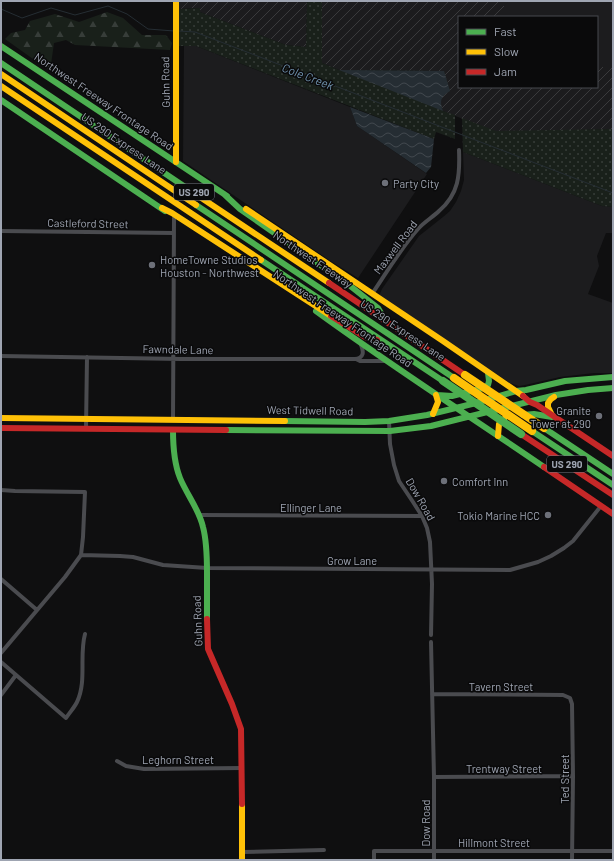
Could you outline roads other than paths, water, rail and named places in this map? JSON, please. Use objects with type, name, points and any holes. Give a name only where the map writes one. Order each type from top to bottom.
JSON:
[{"type":"main road","name":"Guhn Road","points":[[176,1],[176,162]]},
{"type":"main road","name":"Northwest Freeway Frontage Road","points":[[1,46],[268,223],[443,341],[530,402],[537,405],[613,456]]},
{"type":"main road","name":"Northwest Freeway","points":[[1,63],[613,474]]},
{"type":"main road","name":"US 290 Express Lane","points":[[1,74],[613,485]]},
{"type":"main road","name":"US 290","points":[[1,86],[613,495]]},
{"type":"main road","name":"Northwest Freeway Frontage Road","points":[[1,100],[162,208],[174,218],[315,310],[361,345],[471,417],[613,514]]},
{"type":"main road","points":[[224,194],[240,209],[349,284],[378,308],[386,322]]},
{"type":"main road","points":[[162,208],[365,337],[384,341]]},
{"type":"main road","points":[[433,414],[438,402],[436,395],[452,396],[483,388],[488,385],[488,373]]},
{"type":"main road","name":"West Tidwell Road","points":[[1,418],[389,421],[433,414],[516,391],[587,378],[613,377]]},
{"type":"main road","points":[[587,378],[588,390]]},
{"type":"main road","name":"West Tidwell Road","points":[[1,428],[390,431],[431,426],[556,395],[613,388]]},
{"type":"main road","points":[[553,417],[548,404],[549,400],[556,395]]},
{"type":"main road","points":[[498,436],[498,424],[503,420],[531,414],[553,417]]},
{"type":"main road","points":[[36,419],[36,428]]},
{"type":"main road","points":[[245,420],[245,430]]},
{"type":"main road","points":[[318,431],[319,421]]},
{"type":"main road","name":"Guhn Road","points":[[173,430],[173,446],[178,474],[200,515],[206,541],[208,649],[232,704],[241,729],[242,856]]},
{"type":"street","name":"Maxwell Road","points":[[372,294],[418,228],[439,212],[449,202],[456,188],[459,170],[459,150]]},
{"type":"street","points":[[173,420],[174,218]]},
{"type":"street","name":"Castleford Street","points":[[1,231],[174,233]]},
{"type":"street","points":[[355,359],[359,359],[364,354],[361,345]]},
{"type":"street","name":"Fawndale Lane","points":[[1,356],[355,359],[360,361],[386,361]]},
{"type":"street","points":[[86,429],[87,357]]},
{"type":"street","name":"Dow Road","points":[[389,421],[390,444],[399,481],[422,516],[427,528],[430,542],[431,635]]},
{"type":"street","points":[[1,490],[84,492],[81,555],[65,577],[1,653]]},
{"type":"street","name":"Grow Lane","points":[[81,555],[120,556],[163,565],[207,568],[510,570],[538,562],[551,556],[574,541],[601,506]]},
{"type":"street","name":"Ellinger Lane","points":[[200,515],[422,516]]},
{"type":"street","points":[[1,579],[38,610]]},
{"type":"street","points":[[1,662],[66,718],[75,706],[80,695],[85,634]]},
{"type":"street","name":"Dow Road","points":[[431,642],[434,860]]},
{"type":"street","points":[[1,695],[16,675]]},
{"type":"street","name":"Tavern Street","points":[[432,694],[563,695],[570,698]]},
{"type":"street","name":"Ted Street","points":[[570,698],[572,704],[574,776],[572,860]]},
{"type":"street","name":"Leghorn Street","points":[[117,761],[126,766],[144,770],[242,768]]},
{"type":"street","name":"Trentway Street","points":[[434,777],[574,776]]},
{"type":"street","points":[[242,856],[324,850]]},
{"type":"street","name":"Hillmont Street","points":[[374,860],[374,851],[613,851]]},
{"type":"water","points":[[339,70],[444,71],[450,91],[442,99],[441,104],[443,111]]},
{"type":"water","points":[[350,107],[434,139],[431,167],[426,173],[357,126]]},
{"type":"waterway","name":"Cole Creek","points":[[1,9],[22,18],[51,8],[75,15],[108,6],[127,14],[148,29],[174,31]]},
{"type":"waterway","name":"Cole Creek","points":[[179,31],[195,32],[613,193]]},
{"type":"place","name":"Party City","points":[[385,183]]},
{"type":"place","name":"HomeTowne Studios Houston - Northwest","points":[[152,265]]},
{"type":"place","name":"Granite Tower at 290","points":[[599,416]]},
{"type":"place","name":"Comfort Inn","points":[[444,481]]},
{"type":"place","name":"Tokio Marine HCC","points":[[548,515]]}]
